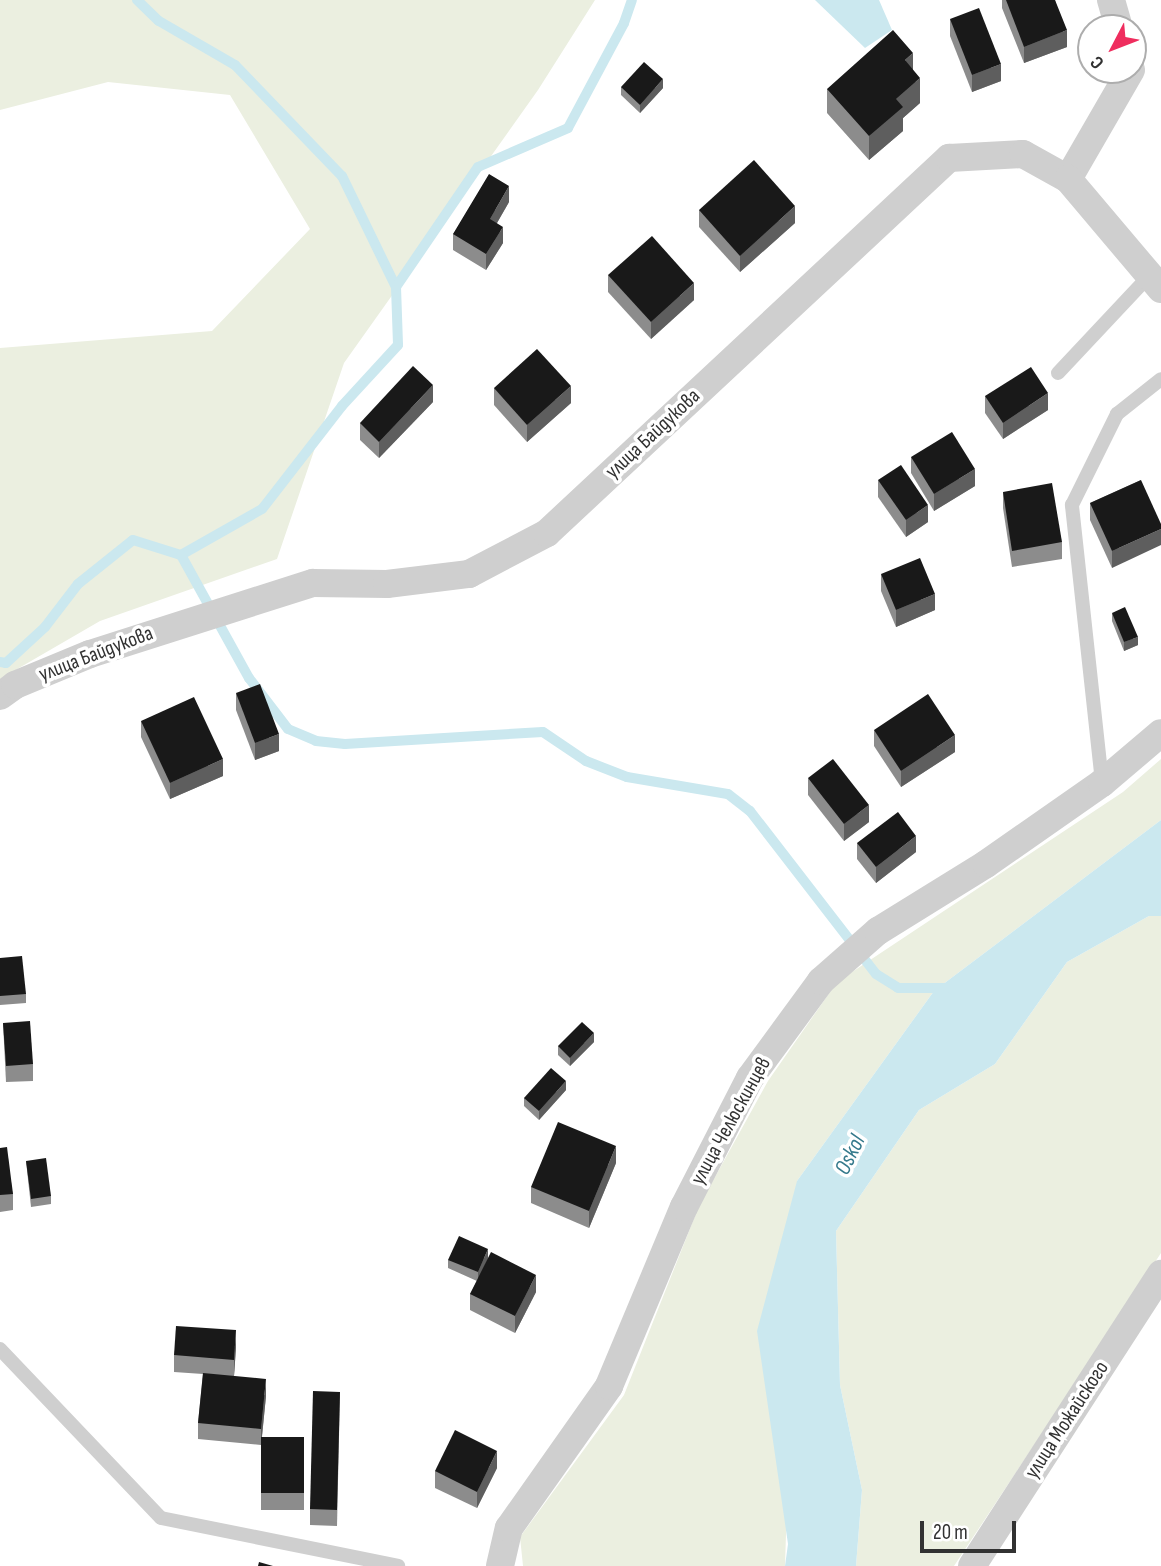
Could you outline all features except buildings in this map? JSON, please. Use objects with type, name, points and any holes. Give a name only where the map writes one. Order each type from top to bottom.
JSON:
[{"type":"street","points":[[1123,84],[1068,179],[1155,282]]},
{"type":"street","name":"улица Байдукова","points":[[0,696],[15,685],[90,654],[196,618],[229,612],[313,583],[387,583],[469,574],[547,533],[949,158],[1023,153],[1068,179]]},
{"type":"street","name":"улица Челюскинцев","points":[[500,1566],[509,1528],[609,1386],[684,1207],[750,1077],[821,981],[878,931],[986,864],[1102,783],[1161,733]]},
{"type":"street","name":"улица Можайского","points":[[972,1566],[1161,1274]]},
{"type":"lane","points":[[1058,373],[1155,282]]},
{"type":"lane","points":[[1102,783],[1072,505],[1117,414],[1161,379]]},
{"type":"lane","points":[[0,1349],[161,1518],[398,1566]]},
{"type":"shaded area","points":[[0,0],[595,0],[538,90],[344,363],[277,559],[100,621],[0,679],[0,348],[212,331],[310,229],[230,95],[108,82],[0,110]]},
{"type":"shaded area","points":[[1161,759],[1161,820],[934,991],[797,1181],[785,1566],[523,1566],[520,1537],[624,1395],[699,1206],[768,1081],[837,982],[1123,792]]},
{"type":"shaded area","points":[[1149,916],[1161,916],[1161,1253],[954,1566],[856,1566],[862,1490],[840,1385],[836,1231],[919,1110],[995,1064],[1067,962]]},
{"type":"water","points":[[815,0],[879,0],[892,30],[865,48]]},
{"type":"water","name":"Oskol","points":[[1161,820],[1161,916],[1149,916],[1067,962],[995,1064],[919,1110],[836,1231],[840,1385],[862,1490],[856,1566],[785,1566],[788,1544],[757,1331],[797,1181],[934,991]]},
{"type":"waterway","points":[[137,0],[159,21],[235,65],[342,176],[396,287],[398,345],[342,406],[262,509],[181,555]]},
{"type":"waterway","points":[[396,287],[478,167],[568,128],[624,23],[632,0]]},
{"type":"waterway","points":[[0,662],[6,663],[45,627],[78,584],[133,540],[181,555],[249,678],[288,729],[316,741],[345,744],[543,732],[586,761],[627,777],[728,794],[750,811],[876,974],[898,988],[946,988]]}]
